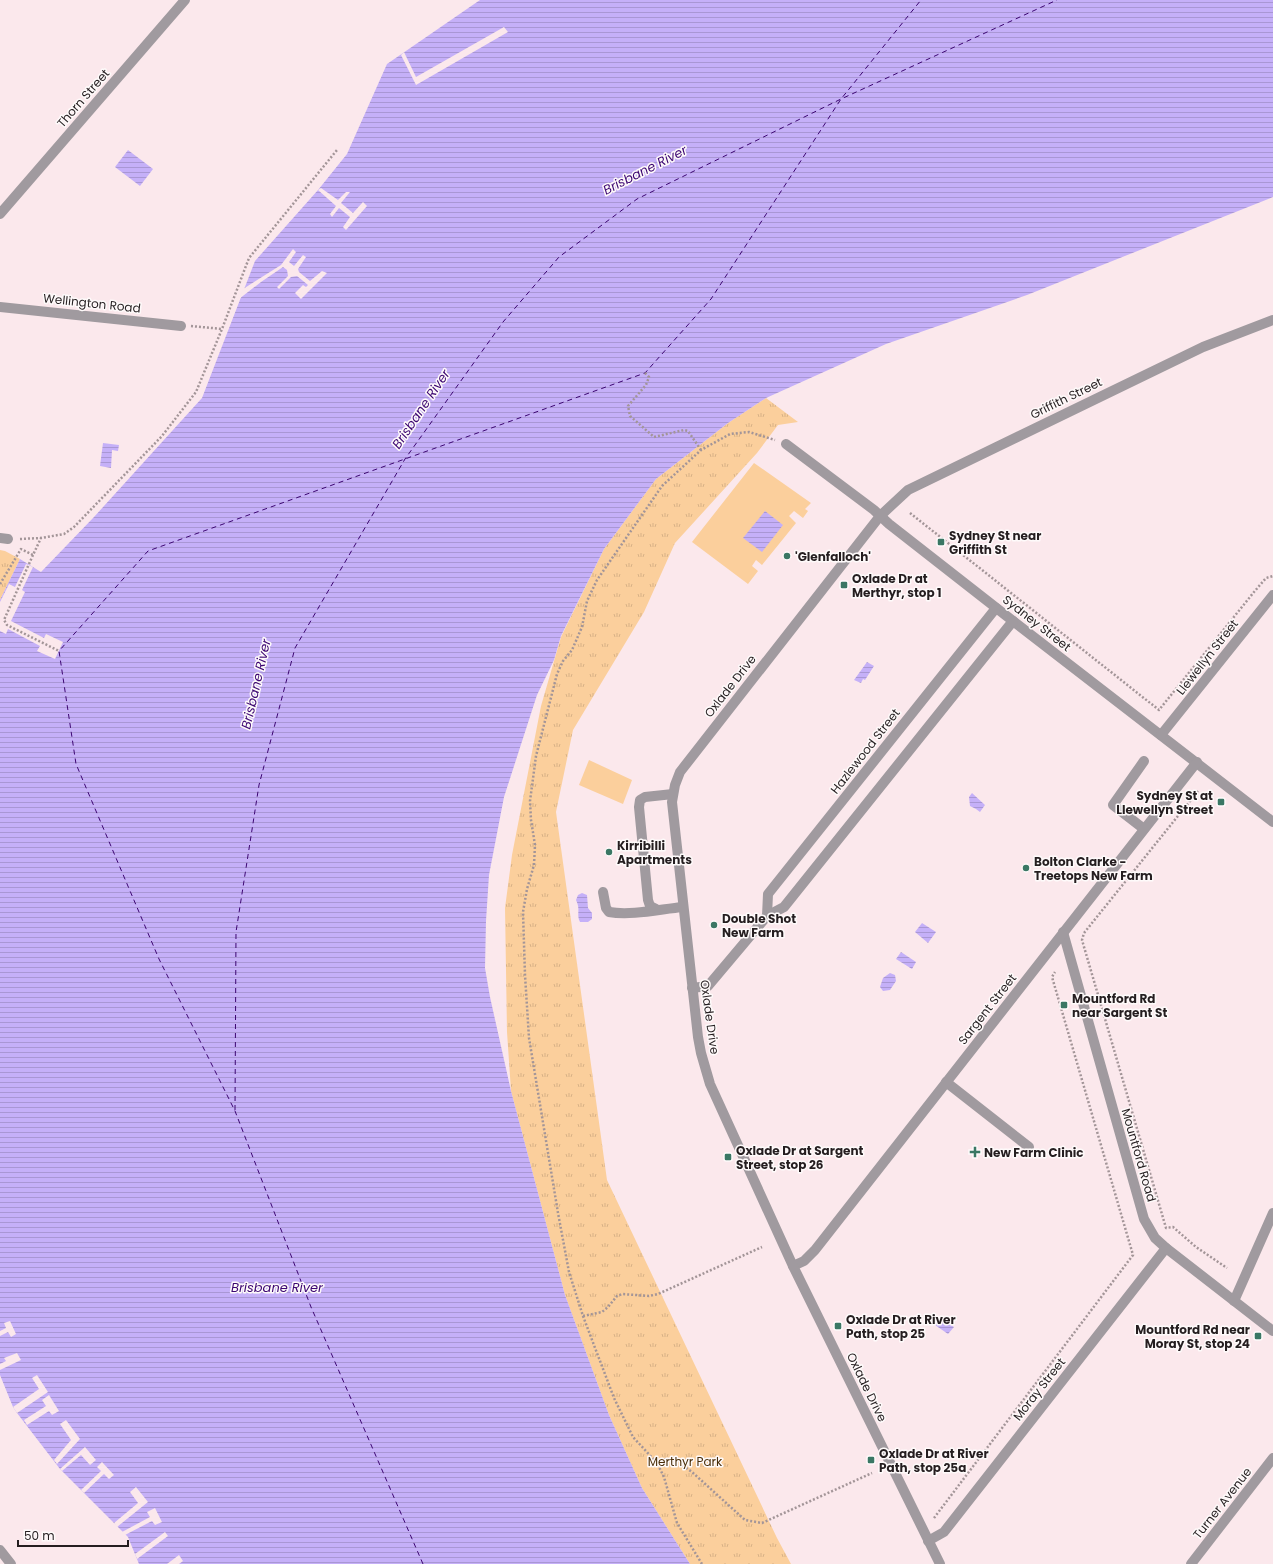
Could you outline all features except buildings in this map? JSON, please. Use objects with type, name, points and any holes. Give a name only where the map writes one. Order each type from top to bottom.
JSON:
[{"type":"street","name":"Thorn Street","points":[[0,214],[185,0]]},
{"type":"street","name":"Wellington Road","points":[[0,307],[181,326]]},
{"type":"street","name":"Griffith Street","points":[[880,516],[908,490],[922,482],[1202,347],[1273,320]]},
{"type":"street","name":"Sydney Street","points":[[786,444],[1273,822]]},
{"type":"street","name":"Oxlade Drive","points":[[880,516],[680,772],[675,785],[672,802],[692,988],[701,1053],[710,1084],[793,1266],[940,1564]]},
{"type":"street","name":"Llewellyn Street","points":[[1161,735],[1273,595]]},
{"type":"street","name":"Hazlewood Street","points":[[766,916],[768,894],[996,608]]},
{"type":"street","points":[[692,988],[704,987],[710,984],[766,916],[784,907],[1013,621]]},
{"type":"street","points":[[1144,761],[1113,805],[1144,829]]},
{"type":"street","name":"Sargent Street","points":[[793,1266],[804,1261],[815,1250],[1197,762]]},
{"type":"street","points":[[656,909],[650,906],[648,900],[639,807],[640,800],[645,797],[673,794]]},
{"type":"street","points":[[603,892],[606,908],[609,912],[615,913],[683,907]]},
{"type":"street","name":"Mountford Road","points":[[1063,932],[1144,1218],[1155,1238],[1166,1248],[1273,1331]]},
{"type":"street","points":[[946,1082],[1029,1147]]},
{"type":"street","points":[[1234,1301],[1273,1213]]},
{"type":"street","name":"Moray Street","points":[[928,1541],[944,1532],[1166,1248]]},
{"type":"street","name":"Turner Avenue","points":[[1191,1564],[1273,1458]]},
{"type":"street","points":[[0,1550],[11,1564]]},
{"type":"path","points":[[4,538],[41,538],[64,534],[74,527],[162,436],[196,392],[249,258],[337,150]]},
{"type":"path","points":[[181,326],[222,329]]},
{"type":"path","points":[[645,373],[649,377],[648,383],[628,406],[630,416],[654,437],[684,430],[688,431],[700,450]]},
{"type":"path","points":[[702,1564],[677,1523],[664,1477],[656,1463],[633,1437],[614,1398],[583,1316],[569,1272],[529,1038],[523,912],[527,889],[534,865],[536,845],[530,801],[536,756],[557,674],[563,661],[572,650],[582,627],[587,601],[597,580],[662,486],[700,450],[730,434],[749,432],[786,444]]},
{"type":"path","points":[[910,513],[1159,710],[1254,592],[1266,578],[1273,576]]},
{"type":"path","points":[[41,538],[4,620],[7,625],[59,651]]},
{"type":"path","points":[[0,584],[21,549],[33,555]]},
{"type":"path","points":[[1198,791],[1084,933],[1081,942],[1166,1228],[1173,1227],[1196,1247],[1227,1268]]},
{"type":"path","points":[[934,1518],[1133,1255],[1052,977],[1055,972]]},
{"type":"path","points":[[583,1316],[602,1312],[617,1296],[622,1294],[649,1296],[658,1294],[762,1247]]},
{"type":"path","points":[[656,1463],[666,1460],[679,1463],[692,1472],[745,1520],[762,1523],[872,1472]]},
{"type":"green space","name":"Merthyr Park","points":[[766,398],[798,422],[778,425],[757,453],[675,543],[644,612],[573,730],[556,812],[607,1180],[777,1538],[791,1564],[690,1564],[642,1488],[609,1415],[565,1295],[511,1091],[507,1032],[505,908],[512,855],[541,706],[561,637],[604,549],[656,479],[728,423]]},
{"type":"green space","points":[[754,463],[811,503],[805,509],[808,511],[803,518],[794,511],[789,516],[796,523],[762,565],[756,560],[752,566],[758,571],[748,584],[692,542]]},
{"type":"green space","points":[[0,550],[20,559],[0,600]]},
{"type":"green space","points":[[589,760],[632,780],[623,804],[579,785]]},
{"type":"water","name":"Brisbane River","points":[[480,0],[1273,0],[1273,197],[1027,295],[886,344],[766,398],[728,423],[656,479],[604,549],[561,636],[554,660],[537,695],[504,797],[489,875],[485,968],[511,1091],[565,1295],[609,1415],[642,1488],[690,1564],[139,1564],[128,1537],[60,1469],[17,1413],[13,1407],[0,1375],[0,600],[20,559],[41,572],[94,517],[202,398],[255,261],[318,190],[347,154],[387,64]]},
{"type":"water","points":[[128,150],[153,169],[140,186],[115,167]]},
{"type":"water","points":[[103,443],[119,445],[118,451],[112,450],[111,468],[100,466]]},
{"type":"water","points":[[765,511],[783,525],[762,552],[743,538]]},
{"type":"water","points":[[867,662],[874,666],[865,680],[863,679],[861,683],[854,680]]},
{"type":"water","points":[[972,793],[985,805],[980,812],[970,806],[969,797]]},
{"type":"water","points":[[582,893],[587,895],[588,908],[592,913],[592,919],[588,922],[580,922],[578,917],[576,900],[578,895]]},
{"type":"water","points":[[922,923],[936,932],[928,943],[915,932]]},
{"type":"water","points":[[901,952],[916,962],[912,969],[896,959]]},
{"type":"water","points":[[890,973],[895,975],[896,981],[890,990],[883,991],[880,987],[883,978]]},
{"type":"water","points":[[940,1319],[954,1327],[948,1334],[935,1325]]},
{"type":"pier","points":[[504,27],[508,32],[416,85],[401,55],[404,52],[416,77]]},
{"type":"pier","points":[[321,188],[338,200],[346,192],[350,192],[341,203],[353,213],[363,202],[367,206],[346,230],[343,227],[350,217],[339,208],[332,217],[330,214],[336,206],[318,190]]},
{"type":"pier","points":[[293,249],[296,252],[289,262],[294,266],[303,255],[306,257],[298,269],[299,272],[310,281],[322,271],[327,273],[301,299],[295,293],[303,285],[306,287],[308,285],[297,276],[291,277],[279,289],[277,287],[288,276],[287,270],[283,267],[239,299],[243,289],[281,265]]},
{"type":"pier","points":[[26,564],[33,567],[22,590],[25,592],[11,621],[44,638],[46,634],[63,642],[55,659],[37,651],[40,646],[8,629],[6,634],[0,631],[0,602],[9,584],[15,587]]},
{"type":"pier","points":[[10,1321],[16,1334],[11,1337],[8,1332],[0,1336],[0,1331],[6,1328],[4,1323]]},
{"type":"pier","points":[[17,1353],[21,1360],[0,1370],[0,1364],[6,1361],[4,1358]]},
{"type":"pier","points":[[37,1375],[48,1392],[17,1413],[13,1407],[39,1389],[32,1378]]},
{"type":"pier","points":[[49,1395],[59,1411],[52,1415],[49,1411],[27,1425],[24,1420],[46,1406],[42,1400]]},
{"type":"pier","points":[[66,1420],[80,1439],[57,1464],[54,1460],[71,1440],[60,1424]]},
{"type":"pier","points":[[85,1447],[96,1460],[90,1465],[81,1455],[62,1471],[60,1469]]},
{"type":"pier","points":[[102,1462],[114,1475],[109,1479],[104,1474],[84,1493],[81,1490],[101,1471],[97,1467]]},
{"type":"pier","points":[[136,1487],[148,1502],[117,1527],[114,1523],[138,1503],[130,1492]]},
{"type":"pier","points":[[155,1508],[162,1522],[155,1525],[152,1521],[125,1535],[122,1532],[150,1517],[147,1512]]},
{"type":"pier","points":[[165,1532],[168,1536],[137,1559],[135,1554]]},
{"type":"pier","points":[[179,1555],[183,1561],[179,1564],[167,1564]]},
{"type":"ferry route","points":[[423,1564],[311,1307],[235,1111],[159,959],[76,764],[59,651],[148,551],[645,373],[711,299],[841,99],[921,0]]},
{"type":"ferry route","points":[[235,1110],[236,932],[259,785],[295,648],[405,459],[503,322],[559,257],[637,199],[841,99],[1057,0]]},
{"type":"place","name":"Sydney St near Griffith St","points":[[941,542]]},
{"type":"place","name":"'Glenfalloch'","points":[[787,556]]},
{"type":"place","name":"Oxlade Dr at Merthyr, stop 1","points":[[844,585]]},
{"type":"place","name":"Sydney St at Llewellyn Street","points":[[1221,802]]},
{"type":"place","name":"Kirribilli Apartments","points":[[609,852]]},
{"type":"place","name":"Bolton Clarke - Treetops New Farm","points":[[1026,868]]},
{"type":"place","name":"Double Shot New Farm","points":[[714,925]]},
{"type":"place","name":"Mountford Rd near Sargent St","points":[[1064,1005]]},
{"type":"place","name":"New Farm Clinic","points":[[975,1152]]},
{"type":"place","name":"Oxlade Dr at Sargent Street, stop 26","points":[[728,1157]]},
{"type":"place","name":"Oxlade Dr at River Path, stop 25","points":[[838,1326]]},
{"type":"place","name":"Mountford Rd near Moray St, stop 24","points":[[1258,1336]]},
{"type":"place","name":"Oxlade Dr at River Path, stop 25a","points":[[871,1460]]}]
